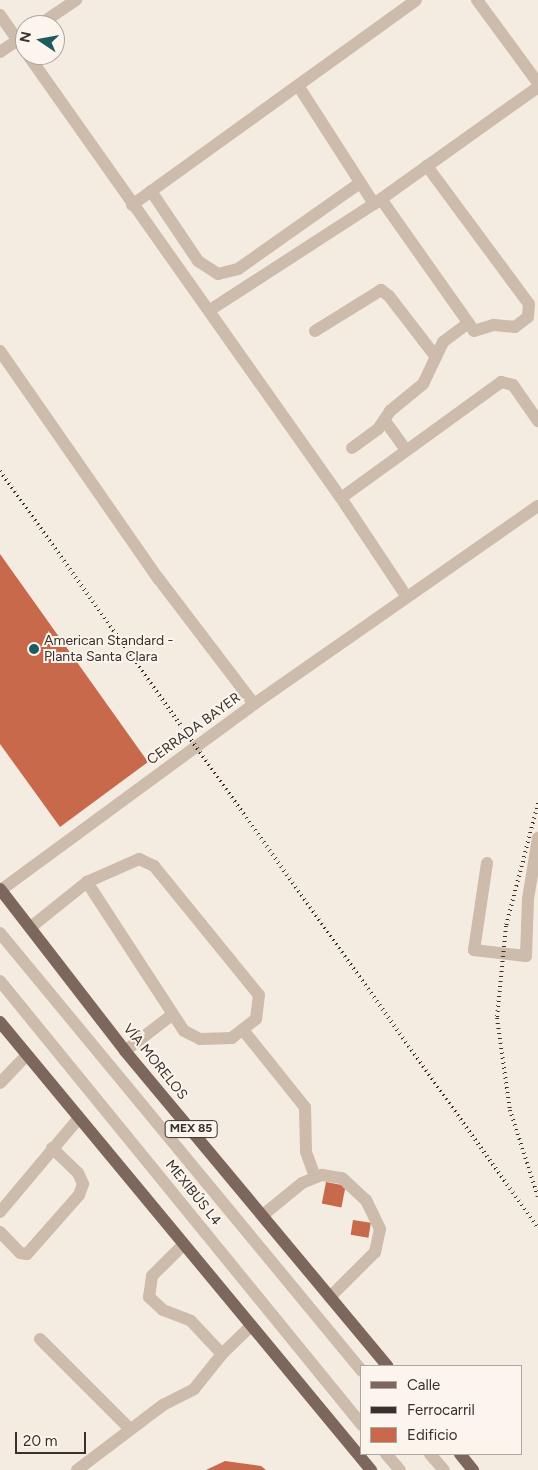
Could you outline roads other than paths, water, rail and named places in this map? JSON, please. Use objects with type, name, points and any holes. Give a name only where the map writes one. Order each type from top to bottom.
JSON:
[{"type":"main road","name":"VÍA MORELOS","points":[[1,890],[126,1051],[386,1365]]},
{"type":"main road","points":[[0,1022],[249,1328],[371,1470]]},
{"type":"main road","points":[[461,1455],[473,1470]]},
{"type":"lane","points":[[54,15],[76,0]]},
{"type":"lane","points":[[132,204],[299,87],[416,0]]},
{"type":"lane","points":[[477,0],[538,83]]},
{"type":"lane","points":[[0,15],[15,31]]},
{"type":"lane","points":[[0,52],[15,41]]},
{"type":"lane","points":[[35,65],[132,204],[210,310],[341,498],[406,596]]},
{"type":"lane","points":[[299,87],[360,183],[377,201],[468,324],[478,332],[494,325],[515,328],[528,317],[530,307],[427,166]]},
{"type":"lane","points":[[210,310],[377,201],[538,87]]},
{"type":"lane","points":[[152,190],[198,261],[218,274],[238,269],[360,183]]},
{"type":"lane","points":[[315,331],[381,290],[389,296],[436,357]]},
{"type":"lane","points":[[352,448],[385,421],[390,411],[426,380],[443,342],[468,324]]},
{"type":"lane","points":[[0,351],[158,578],[254,704]]},
{"type":"lane","points":[[341,498],[405,449],[501,382],[513,385],[538,421]]},
{"type":"lane","points":[[385,421],[405,449]]},
{"type":"lane","name":"CERRADA BAYER","points":[[1,890],[254,704],[406,596],[538,506]]},
{"type":"lane","points":[[487,863],[474,950],[526,956],[528,900],[538,838]]},
{"type":"lane","points":[[31,927],[87,882],[132,860],[154,866],[259,995],[256,1019],[232,1038],[200,1039],[184,1031],[87,882]]},
{"type":"lane","name":"MEXIBÚS L4","points":[[0,933],[360,1368]]},
{"type":"lane","name":"MEXIBÚS L4","points":[[0,980],[360,1423]]},
{"type":"lane","points":[[126,1051],[172,1014]]},
{"type":"lane","points":[[242,1030],[305,1107],[306,1152],[315,1177]]},
{"type":"lane","points":[[0,1083],[27,1055]]},
{"type":"lane","points":[[0,1212],[79,1118]]},
{"type":"lane","points":[[0,1232],[20,1253],[28,1254],[79,1195],[83,1184],[78,1173],[52,1148]]},
{"type":"lane","points":[[263,1215],[315,1177],[334,1175],[352,1185],[378,1219],[380,1229],[369,1262],[330,1297]]},
{"type":"lane","points":[[183,1246],[152,1276],[149,1297],[163,1310],[191,1321],[222,1354]]},
{"type":"lane","points":[[77,1470],[130,1429],[194,1389],[222,1354],[249,1328]]},
{"type":"lane","points":[[40,1340],[130,1429]]},
{"type":"lane","points":[[387,1455],[400,1470]]},
{"type":"lane","points":[[431,1455],[444,1470]]},
{"type":"railway","points":[[0,471],[538,1228]]},
{"type":"railway","points":[[538,803],[506,926],[497,1018],[510,1110],[538,1197]]},
{"type":"place","name":"American Standard - Planta Santa Clara","points":[[34,649]]}]
